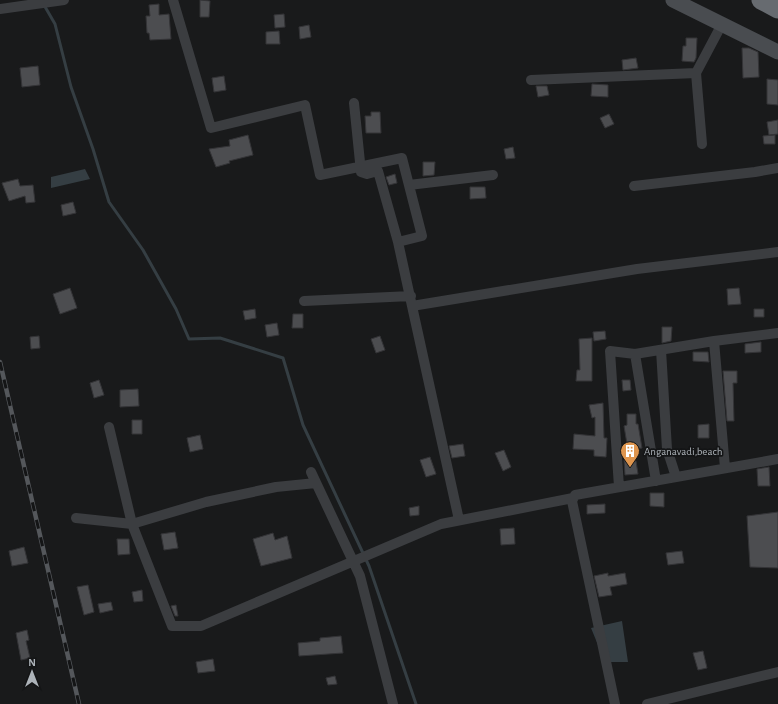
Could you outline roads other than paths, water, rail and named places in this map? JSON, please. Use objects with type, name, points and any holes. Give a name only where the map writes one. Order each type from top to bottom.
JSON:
[{"type":"highway","points":[[761,0],[778,9]]},
{"type":"street","points":[[0,9],[64,0]]},
{"type":"street","points":[[173,0],[211,128],[305,105],[320,175],[402,158],[422,236],[398,242]]},
{"type":"street","points":[[672,0],[778,52]]},
{"type":"street","points":[[702,144],[696,73],[722,24]]},
{"type":"street","points":[[531,80],[696,73]]},
{"type":"street","points":[[354,103],[361,172],[364,174],[378,171],[398,242],[459,520]]},
{"type":"street","points":[[634,186],[778,168]]},
{"type":"street","points":[[409,185],[493,175]]},
{"type":"street","points":[[304,301],[412,301],[637,269],[778,252]]},
{"type":"street","points":[[619,488],[610,351],[635,354],[778,332]]},
{"type":"street","points":[[714,341],[725,468]]},
{"type":"street","points":[[661,350],[667,449],[676,477]]},
{"type":"street","points":[[635,354],[656,481]]},
{"type":"street","points":[[109,427],[132,524],[172,626],[201,626],[441,524],[573,498],[576,495],[778,459]]},
{"type":"street","points":[[310,472],[360,576],[393,704]]},
{"type":"street","points":[[76,518],[132,524],[206,502],[276,487],[316,483]]},
{"type":"street","points":[[573,498],[572,501],[583,556],[615,704]]},
{"type":"street","points":[[646,704],[778,672]]},
{"type":"waterway","points":[[44,5],[55,24],[71,87],[93,149],[109,202],[143,250],[176,309],[189,339],[220,338],[283,358],[303,425],[369,566],[416,704]]},
{"type":"railway","points":[[0,362],[79,704]]},
{"type":"place","name":"Anganavadi,beach","points":[[630,468]]}]
